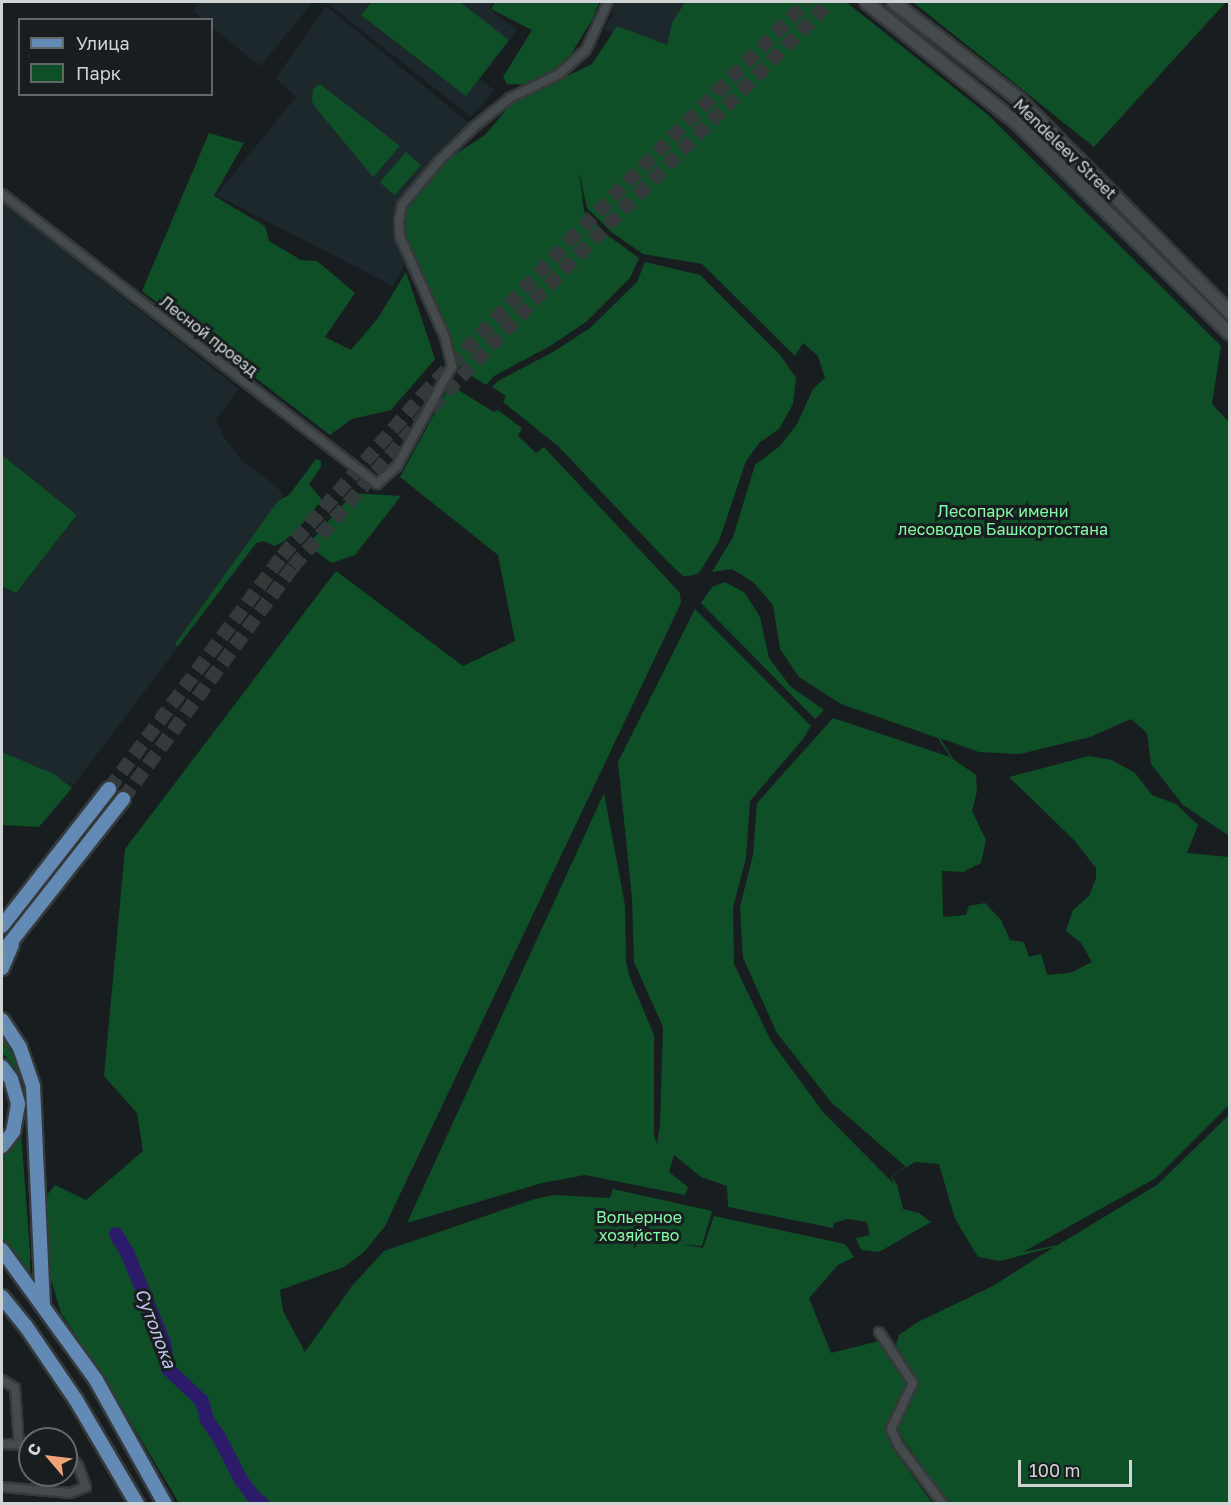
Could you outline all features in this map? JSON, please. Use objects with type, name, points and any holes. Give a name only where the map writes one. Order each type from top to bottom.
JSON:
[{"type":"main road","name":"Mendeleev Street","points":[[866,2],[1016,122],[1230,334]]},
{"type":"main road","name":"Mendeleev Street","points":[[893,2],[1019,99],[1230,313]]},
{"type":"main road","points":[[3,923],[109,789]]},
{"type":"main road","points":[[2,953],[123,799]]},
{"type":"main road","points":[[2,968],[19,931]]},
{"type":"main road","points":[[2,1020],[20,1048],[33,1086],[43,1304]]},
{"type":"main road","points":[[2,1067],[11,1079],[18,1104],[13,1132],[2,1146]]},
{"type":"main road","points":[[2,1250],[96,1380],[165,1503]]},
{"type":"main road","points":[[2,1297],[25,1325],[76,1400],[137,1503]]},
{"type":"street","name":"Лесной проезд","points":[[2,194],[377,484],[397,466],[452,366],[445,338],[400,237],[399,221],[402,205],[439,161],[475,126],[510,98],[559,74],[586,50],[608,2]]},
{"type":"street","points":[[879,1332],[913,1383],[891,1429],[899,1446],[943,1503]]},
{"type":"street","points":[[2,1380],[15,1388],[18,1430]]},
{"type":"street","points":[[2,1444],[18,1444]]},
{"type":"street","points":[[2,1488],[70,1493],[86,1487],[78,1465]]},
{"type":"shaded area","points":[[200,2],[313,2],[260,66],[213,28],[213,18],[202,18],[193,11]]},
{"type":"shaded area","points":[[326,2],[494,2],[489,9],[517,30],[479,79],[494,90],[471,117]]},
{"type":"shaded area","points":[[614,2],[691,2],[663,52],[604,29],[612,17]]},
{"type":"shaded area","points":[[326,6],[470,124],[399,202],[393,217],[394,235],[406,262],[393,286],[216,195],[296,97],[276,78]]},
{"type":"shaded area","points":[[2,202],[239,389],[216,419],[223,436],[241,460],[278,488],[287,503],[72,787],[54,774],[2,752],[2,586],[16,593],[77,516],[2,455]]},
{"type":"green space","points":[[372,2],[460,2],[509,40],[466,96],[361,15]]},
{"type":"green space","points":[[495,2],[599,2],[593,18],[565,64],[531,85],[507,84],[503,77],[532,30],[491,9]]},
{"type":"green space","name":"Лесопарк имени лесоводов Башкортостана","points":[[685,2],[846,2],[987,114],[1221,346],[1212,404],[1230,423],[1229,836],[1183,805],[1151,764],[1147,733],[1131,719],[1090,737],[1020,754],[979,752],[940,738],[953,759],[976,775],[977,791],[972,811],[986,840],[981,863],[963,872],[942,871],[943,917],[966,915],[969,906],[985,903],[1001,920],[1010,940],[1024,942],[1029,957],[1041,954],[1047,975],[1070,973],[1092,962],[1081,943],[1066,931],[1073,910],[1089,896],[1096,878],[1096,868],[1074,840],[1009,777],[1089,756],[1112,760],[1135,773],[1152,795],[1176,804],[1198,825],[1187,853],[1229,857],[1229,1105],[1156,1178],[1023,1252],[1058,1245],[1157,1185],[1229,1115],[1229,1503],[949,1503],[901,1436],[889,1426],[891,1446],[932,1503],[179,1503],[108,1384],[61,1313],[49,1273],[44,1216],[47,1195],[55,1185],[86,1200],[143,1151],[137,1113],[104,1076],[125,849],[336,571],[463,666],[515,641],[498,555],[400,477],[450,385],[494,412],[498,410],[522,428],[518,436],[536,453],[544,447],[680,593],[681,603],[385,1226],[364,1252],[344,1267],[280,1290],[283,1311],[305,1352],[352,1286],[384,1251],[535,1199],[554,1195],[610,1198],[613,1189],[712,1211],[702,1246],[681,1244],[703,1248],[714,1216],[845,1244],[854,1257],[838,1265],[809,1298],[831,1353],[879,1341],[909,1385],[907,1400],[917,1383],[896,1345],[899,1335],[918,1322],[993,1286],[1054,1247],[1000,1261],[978,1257],[955,1219],[939,1164],[915,1162],[892,1176],[897,1185],[903,1209],[919,1213],[931,1222],[879,1252],[861,1250],[856,1238],[870,1235],[867,1222],[848,1219],[834,1223],[833,1228],[728,1207],[727,1186],[701,1177],[674,1155],[669,1172],[688,1187],[685,1195],[585,1175],[542,1183],[407,1223],[604,793],[625,905],[626,962],[630,978],[654,1035],[654,1135],[657,1144],[660,1125],[663,1027],[634,962],[632,898],[618,762],[695,609],[811,726],[803,739],[750,801],[746,858],[733,908],[734,964],[771,1041],[823,1112],[894,1184],[891,1176],[906,1167],[831,1102],[777,1033],[743,958],[740,907],[753,855],[757,803],[833,718],[950,757],[938,738],[841,704],[799,677],[780,649],[773,605],[753,582],[732,569],[712,572],[733,537],[755,465],[780,446],[797,424],[813,389],[825,378],[818,356],[803,343],[795,356],[702,264],[643,254],[610,231],[587,208],[579,171],[584,211],[607,235],[639,258],[630,278],[586,322],[550,346],[494,376],[486,385],[460,369],[461,365],[405,236],[403,210],[439,165],[485,135],[512,103],[592,64],[617,26],[667,45],[672,23]]},
{"type":"green space","points":[[913,2],[1226,2],[1094,147]]},
{"type":"green space","points":[[320,84],[400,146],[373,177],[312,101],[313,89]]},
{"type":"green space","points":[[209,133],[244,143],[214,196],[265,226],[269,241],[301,260],[317,261],[355,293],[325,337],[351,350],[378,318],[406,272],[435,359],[391,410],[352,419],[330,435],[142,291]]},
{"type":"green space","points":[[406,152],[421,165],[395,195],[380,182]]},
{"type":"green space","points":[[645,262],[700,275],[780,355],[796,378],[793,404],[779,429],[760,442],[746,461],[719,541],[699,573],[689,576],[683,576],[667,561],[558,446],[503,402],[506,396],[492,387],[498,381],[553,352],[590,328],[637,282]]},
{"type":"green space","points":[[2,455],[77,515],[16,593],[2,586]]},
{"type":"green space","points":[[316,459],[321,461],[321,467],[309,484],[322,500],[297,530],[283,542],[274,546],[264,541],[256,543],[178,646],[175,644],[278,501],[289,495]]},
{"type":"green space","points":[[353,493],[401,496],[355,555],[332,563],[314,550],[313,539]]},
{"type":"green space","points":[[725,582],[745,593],[760,617],[769,658],[790,686],[824,710],[815,719],[701,603],[712,587]]},
{"type":"green space","points":[[2,752],[54,774],[72,788],[39,827],[2,825]]},
{"type":"green space","points":[[2,1033],[17,1057],[25,1084],[11,1062],[2,1053]]},
{"type":"green space","points":[[21,1133],[30,1276],[2,1238],[2,1156]]},
{"type":"waterway","name":"Сутолока","points":[[116,1234],[127,1252],[164,1343],[168,1369],[202,1401],[207,1420],[219,1437],[241,1480],[254,1497],[263,1504]]},
{"type":"tunnel","points":[[109,789],[282,556],[422,396],[568,242],[806,2]]},
{"type":"tunnel","points":[[123,799],[293,567],[432,407],[578,255],[830,2]]},
{"type":"park label","name":"Вольерное хозяйство","points":[[639,1226]]}]
